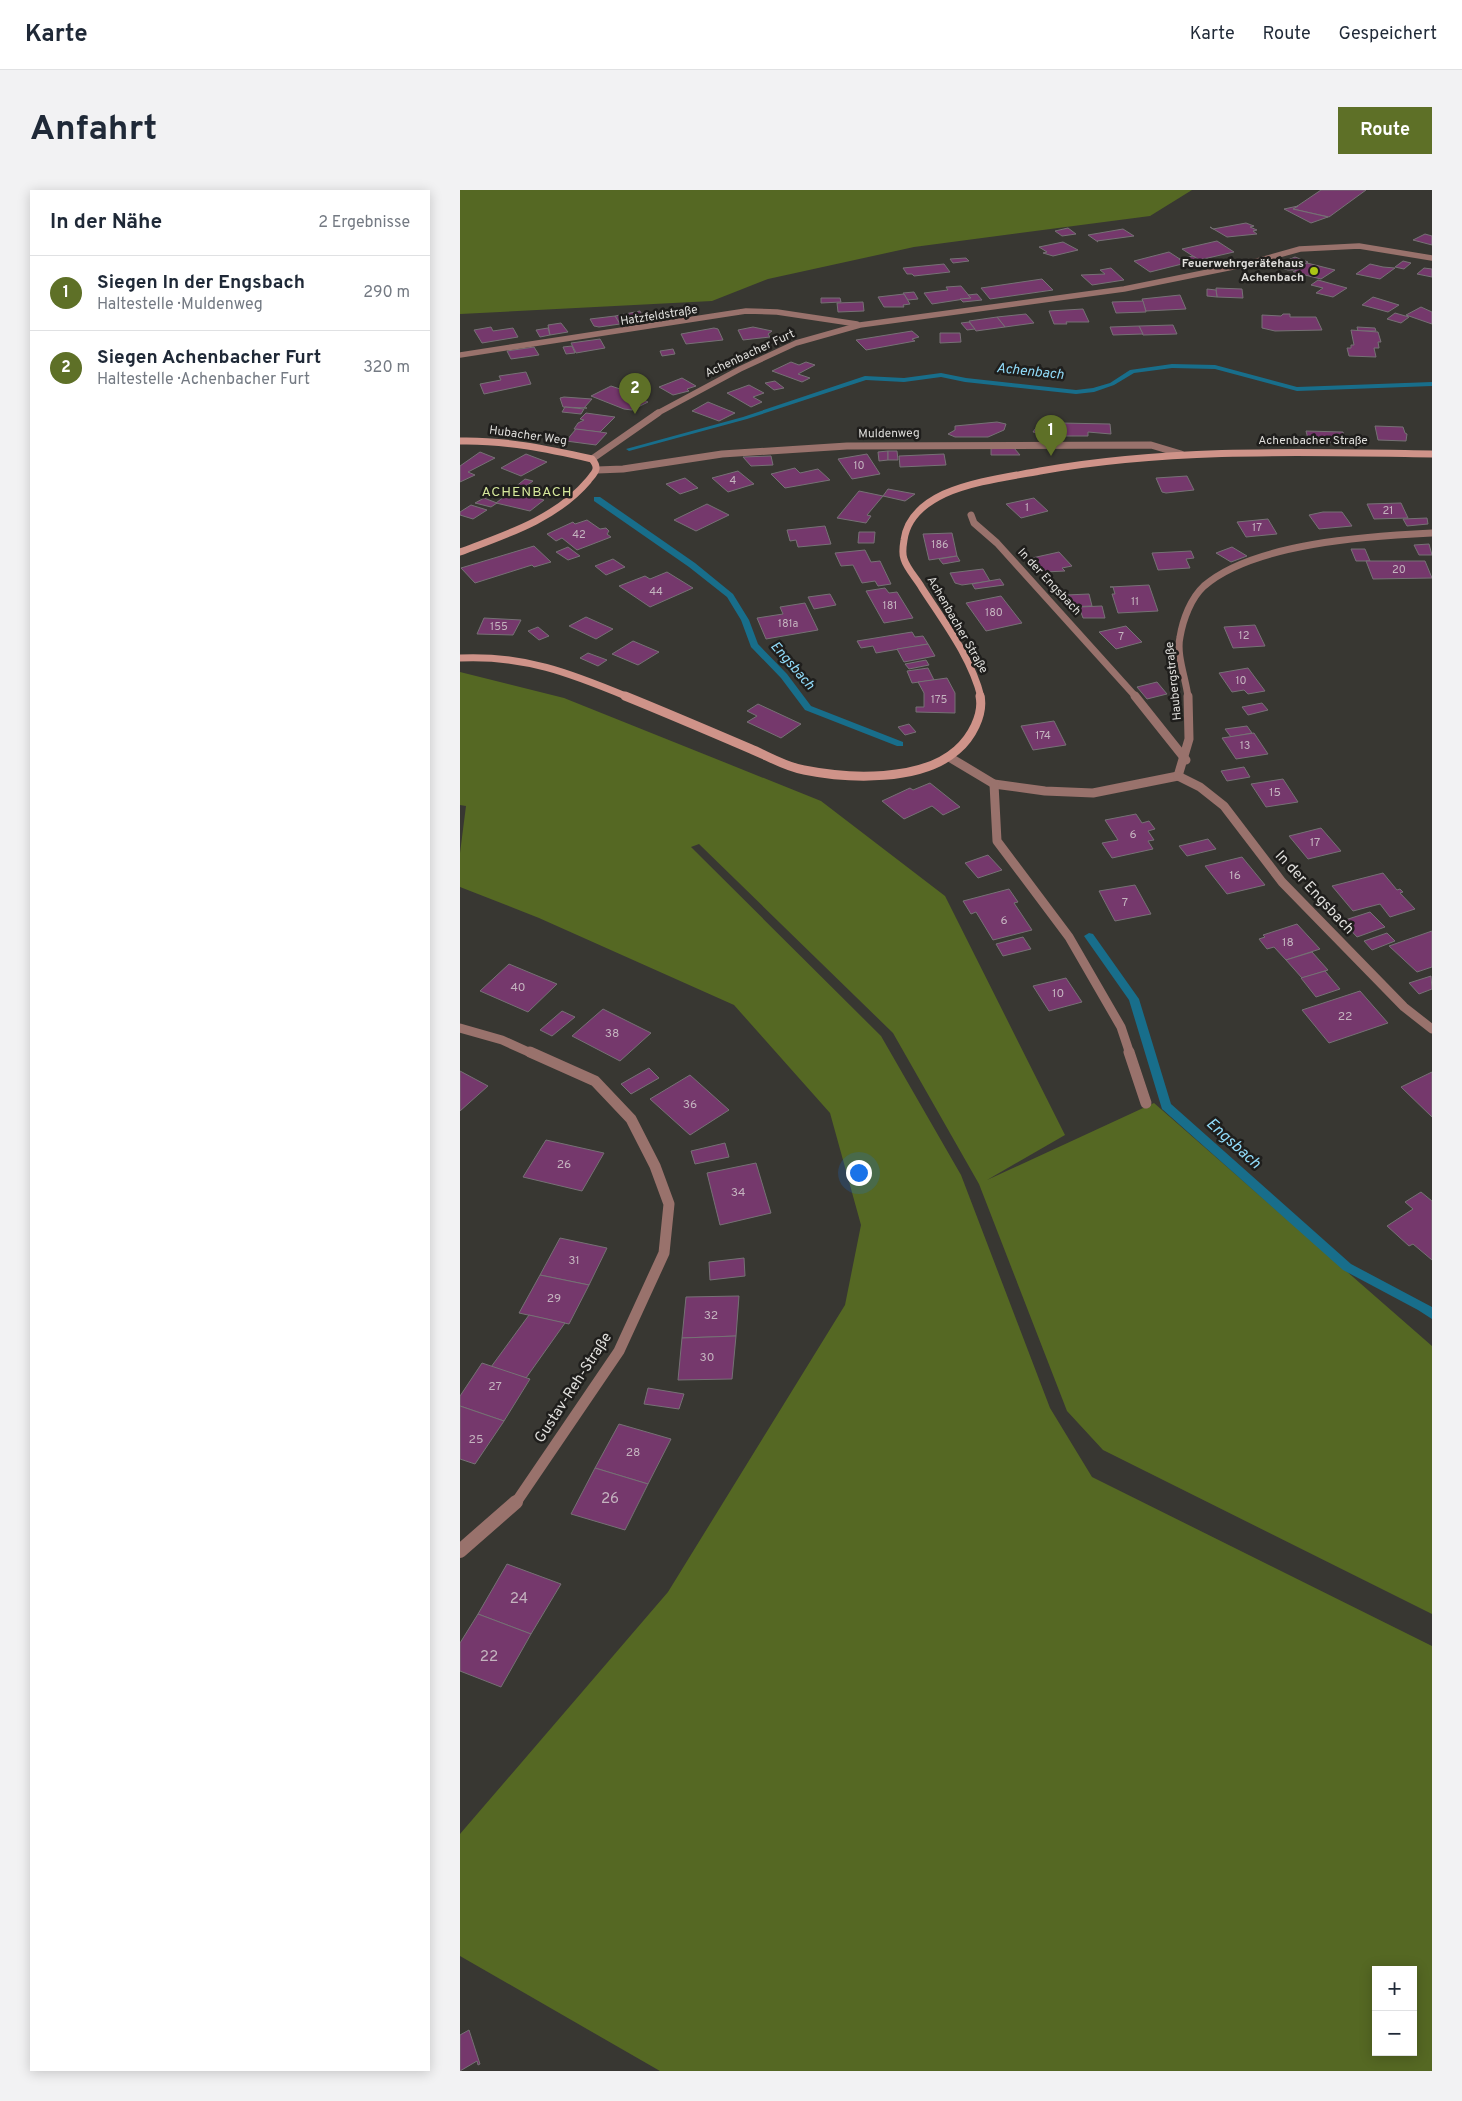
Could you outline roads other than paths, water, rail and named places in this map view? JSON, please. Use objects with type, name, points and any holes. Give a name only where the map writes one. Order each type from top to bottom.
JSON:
[{"type":"main road","name":"Hubacher Weg","points":[[464,441],[516,444],[592,459]]},
{"type":"main road","name":"Achenbacher Straße","points":[[460,658],[493,658],[528,662],[568,672],[802,770],[843,776],[889,775],[911,771],[948,757],[967,741],[976,723],[981,699],[976,677],[969,664],[904,559],[902,545],[904,533],[911,520],[934,500],[969,485],[1050,468],[1181,454],[1293,452],[1432,454]]},
{"type":"main road","points":[[460,552],[531,522],[553,511],[578,494],[597,470],[597,464],[592,459]]},
{"type":"street","name":"Achenbacher Furt","points":[[592,459],[649,418],[740,369],[796,343],[860,325],[1068,298],[1228,268],[1300,249],[1327,246],[1377,248],[1432,258]]},
{"type":"street","name":"Hatzfeldstraße","points":[[460,355],[746,311],[777,312],[860,325]]},
{"type":"street","name":"Muldenweg","points":[[597,470],[623,469],[722,454],[847,446],[1151,445],[1181,454]]},
{"type":"street","name":"In der Engsbach","points":[[971,514],[974,523],[997,543],[1122,679],[1186,760]]},
{"type":"street","name":"Haubergstraße","points":[[1178,776],[1186,760],[1191,734],[1186,681],[1179,641],[1188,606],[1207,583],[1252,560],[1315,545],[1395,534],[1432,533]]},
{"type":"street","points":[[948,757],[994,784],[1045,791],[1093,793],[1178,776]]},
{"type":"street","name":"In der Engsbach","points":[[1178,776],[1200,787],[1224,806],[1282,882],[1404,1007],[1432,1029]]},
{"type":"street","points":[[994,784],[997,841],[1069,937],[1121,1027],[1146,1103]]},
{"type":"street","name":"Gustav-Reh-Straße","points":[[460,1028],[502,1040],[595,1081],[631,1119],[655,1166],[669,1204],[664,1253],[619,1351],[516,1503],[460,1551]]},
{"type":"waterway","name":"Achenbach","points":[[629,449],[745,418],[865,378],[904,380],[934,375],[949,375],[965,380],[1076,392],[1094,390],[1112,384],[1132,371],[1172,366],[1215,367],[1297,389],[1432,384]]},
{"type":"waterway","name":"Engsbach","points":[[597,499],[692,565],[730,596],[745,620],[754,645],[784,676],[808,708],[900,744]]},
{"type":"waterway","name":"Engsbach","points":[[1089,936],[1134,999],[1166,1106],[1347,1267],[1422,1306],[1432,1314]]},
{"type":"place","name":"Feuerwehrgerätehaus Achenbach","points":[[1314,271]]},
{"type":"place","name":"Siegen Achenbacher Furt","points":[[635,414]]},
{"type":"place","name":"Siegen In der Engsbach","points":[[1051,456]]},
{"type":"district","name":"ACHENBACH","points":[[527,492]]}]
